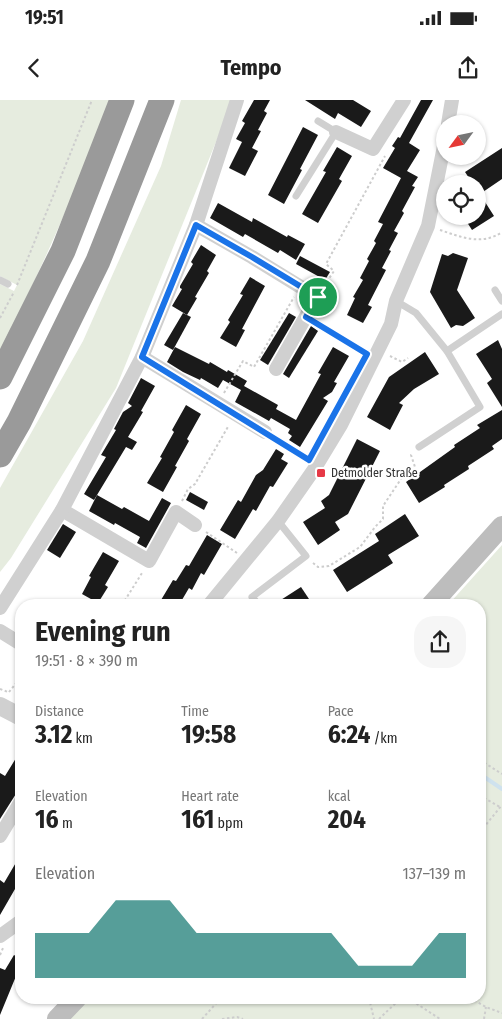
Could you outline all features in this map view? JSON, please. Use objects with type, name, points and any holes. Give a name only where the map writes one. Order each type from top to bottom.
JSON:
[{"type":"highway","points":[[0,377],[63,251],[122,100]]},
{"type":"highway","points":[[0,455],[19,422],[98,262],[162,100]]},
{"type":"main road","points":[[435,599],[502,526]]},
{"type":"main road","points":[[57,1019],[71,1004]]},
{"type":"street","points":[[0,608],[62,510],[142,357],[196,225],[238,100]]},
{"type":"street","points":[[336,132],[373,149],[404,100]]},
{"type":"street","points":[[450,115],[452,100]]},
{"type":"street","points":[[214,599],[278,521],[315,468],[341,425],[391,324],[396,302],[428,226],[440,165]]},
{"type":"street","points":[[196,225],[318,297],[276,369]]},
{"type":"street","points":[[142,357],[265,432]]},
{"type":"street","points":[[62,510],[137,555],[149,560],[176,512],[195,524]]},
{"type":"street","points":[[0,631],[15,640]]},
{"type":"street","points":[[4,700],[15,711]]},
{"type":"street","points":[[0,836],[15,811]]},
{"type":"street","points":[[0,936],[15,925]]},
{"type":"lane","points":[[296,196],[336,132],[318,121]]},
{"type":"lane","points":[[0,280],[8,284]]},
{"type":"lane","points":[[495,290],[502,301]]},
{"type":"lane","points":[[396,302],[416,314],[447,352],[480,407],[419,447]]},
{"type":"lane","points":[[447,352],[502,314]]},
{"type":"lane","points":[[254,599],[252,597],[306,556],[278,521]]},
{"type":"path","points":[[0,318],[16,288],[92,100]]},
{"type":"path","points":[[318,297],[334,271],[326,264],[388,152]]},
{"type":"path","points":[[428,226],[468,239],[486,240],[502,232]]},
{"type":"path","points":[[218,403],[243,361],[254,367],[300,286]]},
{"type":"path","points":[[306,317],[367,354]]},
{"type":"path","points":[[388,355],[402,362],[408,358]]},
{"type":"path","points":[[176,512],[188,489],[196,484],[235,414]]},
{"type":"path","points":[[265,432],[309,460]]},
{"type":"path","points":[[306,556],[318,566],[329,566],[360,547],[383,519],[383,506],[405,473],[415,467],[411,455],[419,447]]},
{"type":"path","points":[[195,524],[241,556]]},
{"type":"path","points":[[126,599],[149,560]]},
{"type":"path","points":[[4,700],[15,684]]},
{"type":"path","points":[[486,764],[502,774]]},
{"type":"path","points":[[486,799],[501,806],[486,825]]},
{"type":"path","points":[[207,1019],[203,1018],[216,1004]]},
{"type":"path","points":[[370,1004],[374,1019]]},
{"type":"path","points":[[379,1019],[394,1004]]},
{"type":"path","points":[[417,1004],[440,1019]]},
{"type":"path","points":[[481,1004],[502,1013]]},
{"type":"path","points":[[484,1019],[486,1007]]},
{"type":"path","points":[[222,1019],[237,1017],[243,1019]]},
{"type":"shaded area","points":[[0,100],[109,100],[59,227],[0,351],[0,284],[14,291],[17,285],[0,276]]},
{"type":"shaded area","points":[[181,100],[233,100],[116,388],[11,558],[0,572],[0,488],[83,341],[161,166]]},
{"type":"shaded area","points":[[502,545],[502,1019],[68,1019],[82,1004],[486,1004],[486,599],[453,599]]},
{"type":"building","points":[[254,100],[270,100],[264,111],[267,113],[258,130],[261,131],[252,148],[258,151],[245,176],[229,168],[242,142],[236,139],[245,123],[242,121]]},
{"type":"building","points":[[305,100],[353,100],[371,111],[361,127],[338,113],[335,119]]},
{"type":"building","points":[[421,100],[433,100],[409,143],[420,150],[407,171],[418,177],[412,186],[415,187],[402,211],[404,213],[394,231],[398,233],[382,268],[386,270],[368,305],[372,307],[363,323],[347,315],[355,298],[353,297],[363,280],[360,278],[369,261],[367,259],[376,243],[374,241],[383,224],[378,222],[401,178],[383,168],[395,148],[392,146],[398,137],[400,138]]},
{"type":"building","points":[[303,127],[318,135],[284,204],[268,195]]},
{"type":"building","points":[[337,147],[352,156],[339,179],[342,181],[318,223],[302,214],[326,172],[323,171]]},
{"type":"building","points":[[502,148],[502,179],[486,190],[486,175],[467,175],[465,172],[476,165],[486,165],[486,158]]},
{"type":"building","points":[[218,203],[252,222],[253,218],[287,237],[288,235],[305,244],[296,260],[280,250],[278,253],[245,234],[243,237],[210,218]]},
{"type":"building","points":[[486,203],[494,216],[486,221]]},
{"type":"building","points":[[469,225],[480,225],[472,230]]},
{"type":"building","points":[[201,245],[216,255],[207,271],[209,273],[195,297],[197,298],[187,315],[172,306],[182,289],[180,286],[193,264],[191,262]]},
{"type":"building","points":[[453,253],[468,258],[457,290],[475,318],[463,326],[456,325],[451,328],[430,292],[442,254],[448,256]]},
{"type":"building","points":[[300,256],[330,272],[325,280],[296,264]]},
{"type":"building","points":[[250,277],[265,286],[242,329],[245,330],[236,347],[220,338],[230,322],[228,320],[243,295],[240,294]]},
{"type":"building","points":[[183,313],[191,317],[173,350],[164,345]]},
{"type":"building","points":[[289,313],[296,317],[268,365],[260,360]]},
{"type":"building","points":[[311,326],[318,331],[289,378],[283,374]]},
{"type":"building","points":[[498,340],[502,349],[502,407],[487,383],[492,379],[476,354]]},
{"type":"building","points":[[175,347],[209,364],[210,362],[227,372],[228,370],[247,381],[244,386],[278,405],[276,409],[296,420],[321,374],[318,373],[333,347],[349,356],[334,382],[337,383],[332,392],[323,398],[328,401],[300,447],[289,440],[292,436],[288,433],[290,429],[271,418],[269,421],[235,402],[241,390],[223,380],[218,388],[201,378],[200,380],[183,372],[167,362]]},
{"type":"building","points":[[425,352],[439,374],[414,389],[399,403],[403,405],[390,430],[367,417],[389,377]]},
{"type":"building","points":[[141,378],[155,386],[141,411],[143,412],[128,437],[137,442],[132,450],[126,447],[94,500],[84,494],[106,457],[101,455],[116,430],[114,429],[123,412],[132,406],[128,403]]},
{"type":"building","points":[[186,405],[201,414],[187,439],[189,441],[175,466],[177,467],[163,492],[147,483],[162,458],[160,457],[174,432],[172,430]]},
{"type":"building","points":[[502,410],[502,439],[492,446],[494,449],[468,466],[469,469],[444,485],[445,487],[419,503],[406,482],[455,447],[454,445],[480,428],[477,425]]},
{"type":"building","points":[[357,439],[380,451],[348,514],[335,522],[340,530],[318,545],[303,522],[325,508],[321,501],[329,495]]},
{"type":"building","points":[[276,449],[284,454],[281,459],[288,463],[273,487],[270,486],[256,511],[253,509],[235,539],[220,530],[238,500],[241,502],[256,475],[263,470]]},
{"type":"building","points":[[190,492],[208,502],[204,510],[186,500]]},
{"type":"building","points":[[97,495],[149,521],[162,498],[171,503],[146,548],[137,543],[140,537],[89,511]]},
{"type":"building","points":[[405,514],[419,536],[388,555],[393,563],[347,592],[333,570],[379,541],[375,534]]},
{"type":"building","points":[[63,524],[76,532],[60,558],[47,550]]},
{"type":"building","points":[[207,535],[222,544],[204,575],[201,573],[192,590],[189,588],[183,599],[162,599],[173,580],[176,581],[186,565],[189,566]]},
{"type":"building","points":[[103,552],[119,561],[105,585],[108,587],[100,599],[91,599],[82,594],[91,577],[89,576]]},
{"type":"building","points":[[301,587],[309,599],[282,599]]},
{"type":"building","points":[[15,760],[15,795],[0,819],[0,773],[5,776]]},
{"type":"building","points":[[15,864],[15,889],[0,915],[0,880],[4,883]]},
{"type":"building","points":[[15,956],[15,979],[0,1015],[0,968],[5,970]]},
{"type":"waterway","points":[[486,778],[502,789]]},
{"type":"place","name":"Detmolder Straße","points":[[321,473]]},
{"type":"route","points":[[196,225],[318,297],[306,317],[367,354],[309,460],[142,357],[196,225]]}]
